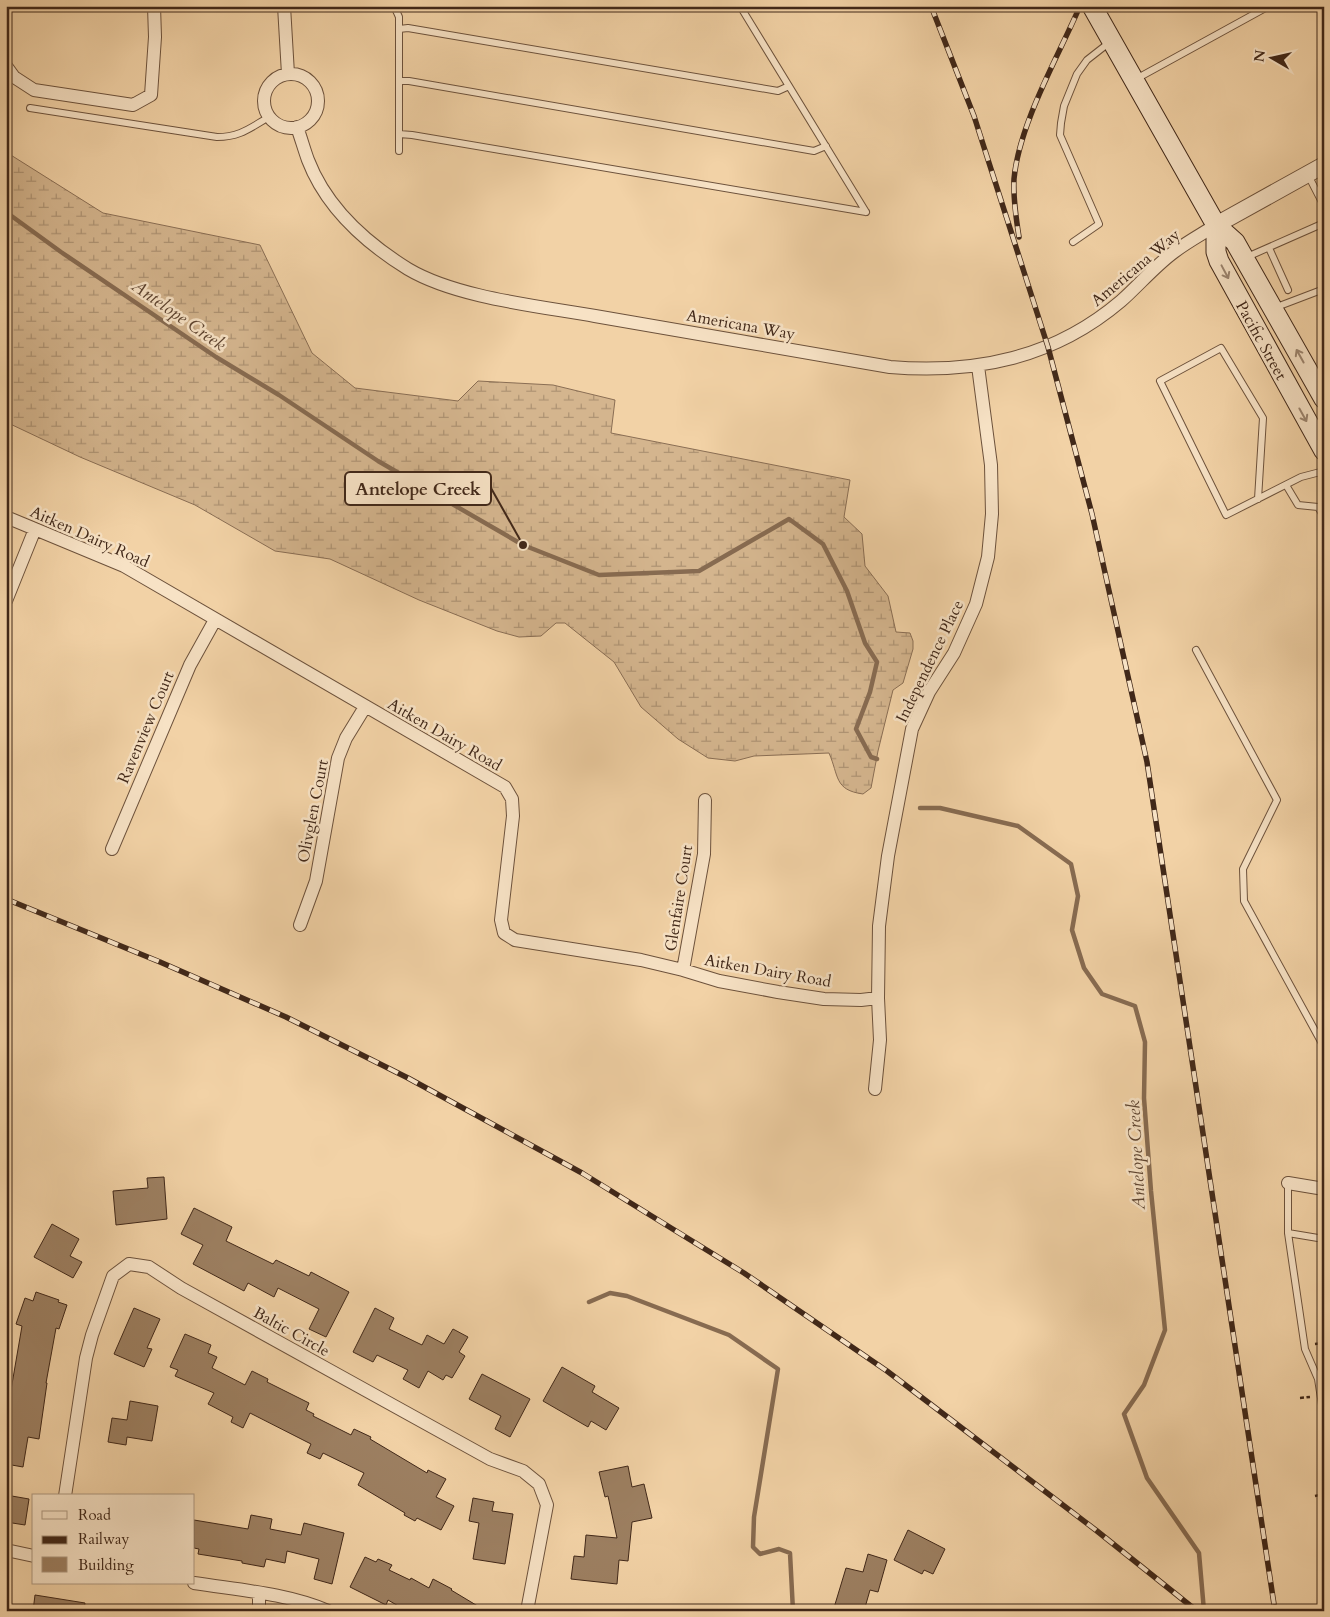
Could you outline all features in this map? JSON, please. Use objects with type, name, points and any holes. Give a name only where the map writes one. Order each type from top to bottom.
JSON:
[{"type":"main road","name":"Pacific Street","points":[[1092,6],[1216,225],[1235,242],[1245,258],[1324,399]]},
{"type":"main road","name":"Pacific Street","points":[[1216,225],[1216,252],[1219,261],[1324,451]]},
{"type":"street","points":[[6,66],[14,77],[34,90],[133,105],[151,95],[155,38],[154,6]]},
{"type":"street","points":[[284,6],[288,74]]},
{"type":"street","points":[[288,74],[306,79],[316,92],[317,100],[313,115],[303,125],[287,128],[280,126],[269,117],[264,103],[267,89],[277,78],[288,74]]},
{"type":"street","name":"Americana Way","points":[[298,127],[308,160],[320,185],[344,218],[375,247],[410,270],[443,285],[514,302],[890,367],[922,369],[978,366],[1033,352],[1068,337],[1121,301],[1176,250],[1216,225]]},
{"type":"street","points":[[1216,225],[1324,165]]},
{"type":"street","name":"Independence Place","points":[[875,1089],[880,1040],[878,998],[879,926],[888,856],[912,729],[929,692],[954,653],[976,604],[988,557],[992,514],[991,465],[978,366]]},
{"type":"street","name":"Aitken Dairy Road","points":[[6,517],[124,566],[505,787],[512,799],[513,816],[501,920],[504,933],[515,940],[642,960],[719,981],[824,999],[861,1000],[878,998]]},
{"type":"street","points":[[6,602],[36,529]]},
{"type":"street","name":"Ravenview Court","points":[[112,849],[190,664],[215,620]]},
{"type":"street","name":"Olivglen Court","points":[[300,925],[316,880],[338,758],[346,738],[365,707]]},
{"type":"street","name":"Glenfaire Court","points":[[683,970],[704,854],[704,800]]},
{"type":"street","points":[[1288,1183],[1324,1189]]},
{"type":"street","name":"Baltic Circle","points":[[65,1494],[86,1358],[113,1276],[129,1264],[149,1267],[181,1288],[490,1459],[523,1471],[539,1484],[547,1504],[527,1611]]},
{"type":"street","points":[[6,1550],[32,1556]]},
{"type":"street","points":[[195,1583],[289,1599],[315,1605],[328,1611]]},
{"type":"street","points":[[259,1594],[259,1611]]},
{"type":"lane","points":[[394,6],[399,17],[399,151]]},
{"type":"lane","points":[[399,134],[866,212],[740,6]]},
{"type":"lane","points":[[1135,80],[1269,6]]},
{"type":"lane","points":[[399,30],[408,28],[778,91],[789,86]]},
{"type":"lane","points":[[1073,242],[1099,224],[1060,135],[1064,106],[1077,74],[1087,60],[1112,41]]},
{"type":"lane","points":[[399,81],[409,81],[814,151],[826,146]]},
{"type":"lane","points":[[30,108],[217,137],[230,137],[241,134],[269,117]]},
{"type":"lane","points":[[1308,174],[1324,206]]},
{"type":"lane","points":[[1245,258],[1324,223]]},
{"type":"lane","points":[[1269,248],[1288,290]]},
{"type":"lane","points":[[1273,308],[1324,289]]},
{"type":"lane","points":[[1258,499],[1263,418],[1221,348],[1160,381],[1226,514],[1258,499],[1301,477],[1324,471]]},
{"type":"lane","points":[[1286,485],[1298,505],[1318,507],[1324,517]]},
{"type":"lane","points":[[1196,650],[1278,800],[1243,869],[1244,901],[1324,1047]]},
{"type":"lane","points":[[1288,1183],[1288,1232],[1305,1349],[1318,1379],[1324,1418]]},
{"type":"lane","points":[[1288,1232],[1324,1239]]},
{"type":"path","points":[[1315,1344],[1324,1343]]},
{"type":"path","points":[[1315,1496],[1324,1494]]},
{"type":"green space","points":[[6,152],[103,213],[260,245],[312,353],[355,388],[458,401],[478,381],[553,385],[615,400],[611,433],[850,480],[844,517],[862,534],[865,566],[888,596],[896,632],[910,633],[913,641],[913,649],[903,683],[893,690],[871,788],[863,794],[847,789],[842,785],[829,753],[754,756],[735,761],[708,758],[678,739],[641,707],[614,662],[565,623],[556,623],[541,636],[519,637],[497,631],[419,600],[330,559],[275,551],[195,505],[80,457],[6,422]]},
{"type":"building","points":[[164,1177],[167,1219],[116,1225],[113,1191],[148,1188],[147,1178]]},
{"type":"building","points":[[194,1208],[232,1227],[226,1241],[273,1264],[276,1260],[309,1276],[311,1272],[349,1292],[326,1337],[309,1329],[319,1309],[278,1288],[274,1297],[248,1283],[244,1291],[193,1264],[203,1245],[181,1234]]},
{"type":"building","points":[[52,1224],[79,1239],[70,1256],[82,1262],[73,1278],[34,1257]]},
{"type":"building","points":[[36,1292],[59,1300],[58,1302],[67,1305],[59,1329],[56,1328],[46,1383],[39,1439],[28,1437],[23,1467],[6,1464],[6,1419],[22,1326],[16,1324],[25,1298],[33,1301]]},
{"type":"building","points":[[134,1308],[160,1319],[147,1348],[152,1349],[144,1367],[114,1354]]},
{"type":"building","points":[[375,1308],[394,1318],[389,1329],[422,1345],[427,1335],[444,1344],[453,1329],[468,1337],[459,1352],[465,1356],[452,1378],[446,1375],[443,1380],[428,1371],[419,1388],[403,1379],[408,1370],[377,1355],[373,1362],[353,1352]]},
{"type":"building","points":[[185,1334],[211,1345],[208,1353],[217,1357],[212,1368],[245,1385],[252,1371],[268,1379],[267,1382],[309,1403],[306,1410],[314,1414],[313,1416],[351,1435],[354,1429],[371,1437],[370,1439],[427,1473],[428,1470],[446,1479],[436,1497],[454,1506],[441,1530],[417,1518],[415,1521],[358,1485],[364,1473],[323,1453],[320,1459],[307,1453],[311,1444],[250,1413],[243,1428],[231,1422],[233,1417],[208,1404],[214,1393],[175,1376],[178,1370],[170,1367]]},
{"type":"building","points":[[562,1367],[595,1386],[592,1392],[619,1408],[606,1430],[591,1421],[588,1427],[543,1401]]},
{"type":"building","points":[[482,1374],[530,1399],[510,1437],[495,1429],[501,1416],[469,1399]]},
{"type":"building","points":[[130,1401],[158,1406],[152,1441],[127,1437],[126,1445],[108,1442],[112,1418],[127,1420]]},
{"type":"building","points":[[628,1466],[632,1487],[644,1484],[652,1518],[632,1522],[628,1561],[619,1560],[617,1584],[571,1579],[574,1556],[584,1557],[586,1535],[617,1538],[608,1496],[605,1497],[599,1472]]},
{"type":"building","points":[[6,1495],[29,1499],[25,1525],[6,1522]]},
{"type":"building","points":[[473,1498],[494,1502],[492,1511],[513,1514],[505,1564],[473,1559],[479,1523],[469,1521]]},
{"type":"building","points":[[251,1515],[272,1519],[270,1529],[301,1535],[304,1523],[344,1533],[332,1584],[314,1579],[319,1559],[287,1551],[285,1563],[266,1559],[264,1567],[242,1563],[242,1561],[198,1554],[199,1549],[195,1548],[195,1520],[248,1529]]},
{"type":"building","points":[[908,1530],[945,1549],[933,1574],[924,1570],[922,1574],[894,1560]]},
{"type":"building","points":[[868,1554],[887,1560],[878,1592],[870,1590],[864,1611],[833,1611],[846,1568],[863,1572]]},
{"type":"building","points":[[365,1557],[376,1562],[378,1559],[392,1565],[389,1570],[410,1580],[411,1578],[429,1588],[433,1579],[486,1611],[407,1611],[388,1600],[386,1605],[350,1587]]},
{"type":"building","points":[[35,1595],[85,1603],[84,1611],[33,1611]]},
{"type":"waterway","name":"Antelope Creek","points":[[6,212],[61,252],[216,357],[279,395],[378,461],[523,545],[599,575],[699,571],[789,519],[823,544],[847,591],[865,643],[877,662],[870,692],[856,729],[871,757],[877,759]]},
{"type":"waterway","name":"Antelope Creek","points":[[920,808],[940,808],[1018,826],[1071,864],[1078,896],[1072,930],[1084,968],[1102,994],[1135,1006],[1145,1042],[1144,1098],[1165,1330],[1144,1385],[1124,1414],[1147,1478],[1199,1553],[1204,1611]]},
{"type":"waterway","points":[[589,1302],[610,1293],[627,1296],[729,1335],[778,1369],[754,1517],[753,1547],[760,1554],[779,1549],[790,1553],[793,1611]]},
{"type":"railway","points":[[931,6],[974,116],[1048,347],[1092,514],[1147,762],[1275,1611]]},
{"type":"railway","points":[[1019,237],[1014,193],[1017,158],[1031,114],[1080,6]]},
{"type":"railway","points":[[6,899],[160,962],[286,1017],[408,1078],[582,1173],[744,1273],[887,1371],[1097,1531],[1197,1611]]},
{"type":"place","name":"Antelope Creek","points":[[523,545]]}]
